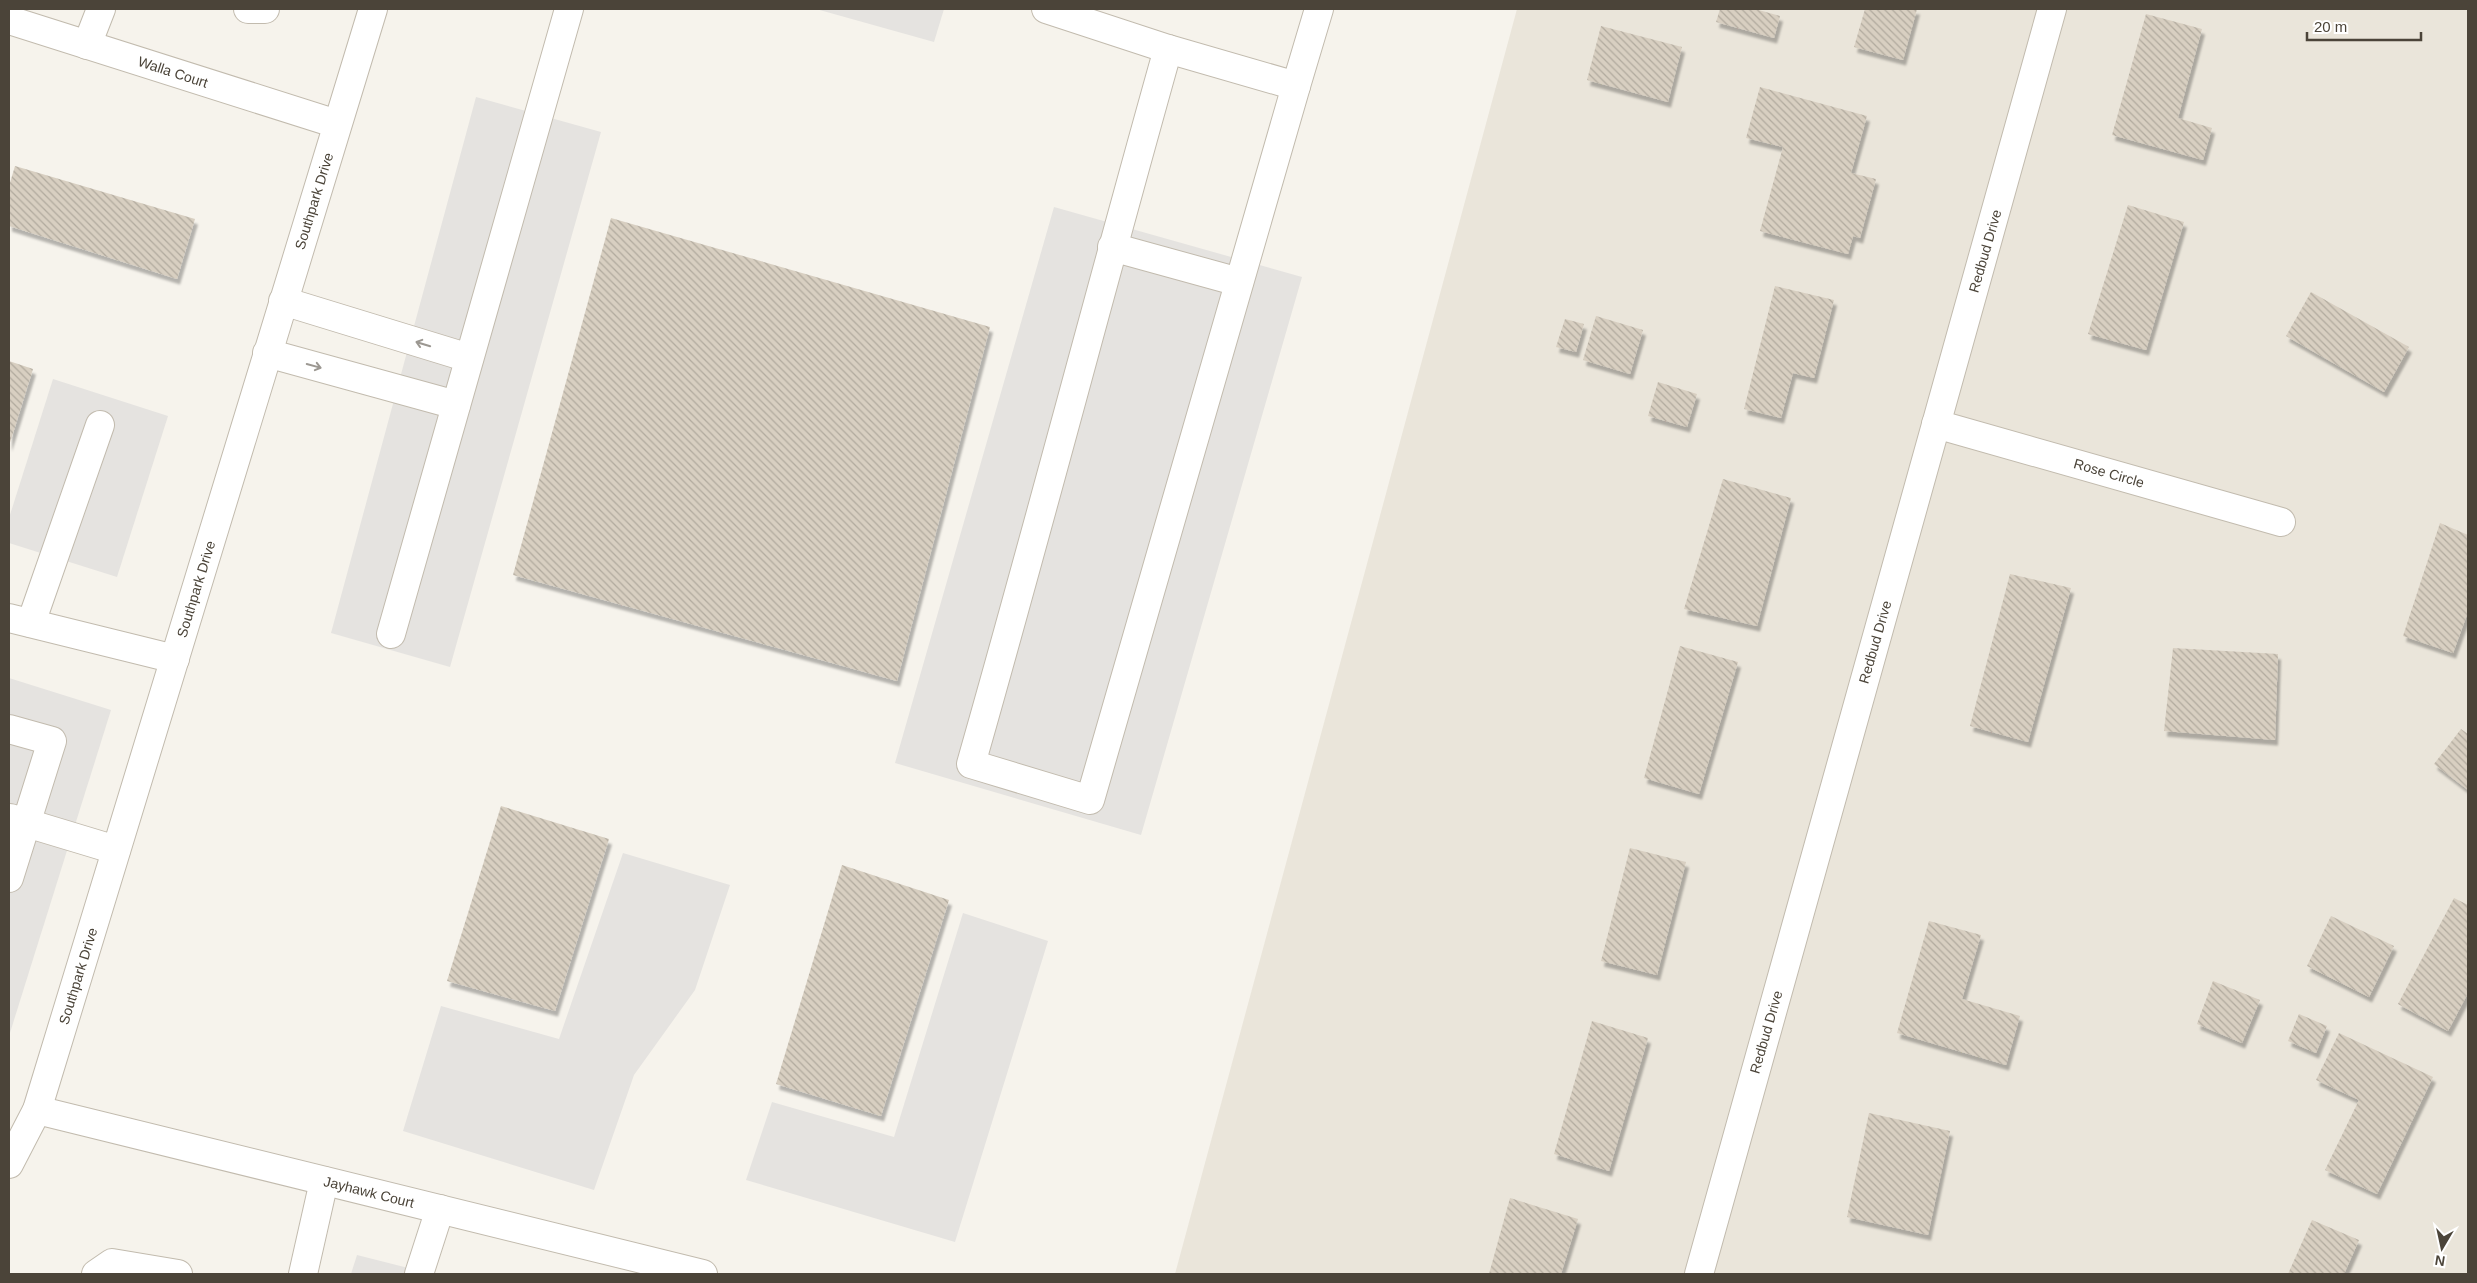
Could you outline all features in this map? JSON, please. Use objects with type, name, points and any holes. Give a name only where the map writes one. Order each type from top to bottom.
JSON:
[{"type":"street","points":[[87,45],[100,9]]},
{"type":"street","points":[[248,9],[265,9]]},
{"type":"street","name":"Southpark Drive","points":[[9,1164],[37,1110],[373,9]]},
{"type":"street","points":[[391,634],[569,9]]},
{"type":"street","points":[[1046,9],[1168,49],[1296,86]]},
{"type":"street","points":[[1168,49],[1112,247],[1036,535],[971,764],[1090,800],[1319,9]]},
{"type":"street","name":"Redbud Drive","points":[[1698,1274],[2052,9]]},
{"type":"street","name":"Walla Court","points":[[9,20],[337,124]]},
{"type":"street","points":[[1112,247],[1239,282]]},
{"type":"street","points":[[283,302],[469,358]]},
{"type":"street","points":[[267,353],[456,405]]},
{"type":"street","name":"Rose Circle","points":[[1936,424],[2282,522]]},
{"type":"street","points":[[100,425],[20,620],[175,659]]},
{"type":"street","points":[[9,729],[52,741],[18,820],[9,878]]},
{"type":"street","points":[[18,820],[116,850]]},
{"type":"street","name":"Jayhawk Court","points":[[37,1110],[703,1274]]},
{"type":"street","points":[[303,1274],[324,1181]]},
{"type":"street","points":[[419,1274],[440,1209]]},
{"type":"street","points":[[96,1274],[112,1263],[178,1274]]},
{"type":"shaded area","points":[[816,9],[944,9],[934,42]]},
{"type":"shaded area","points":[[1517,9],[2468,9],[2468,1274],[1175,1274]]},
{"type":"shaded area","points":[[476,97],[601,132],[450,667],[331,633]]},
{"type":"shaded area","points":[[1054,207],[1302,277],[1141,835],[895,763]]},
{"type":"shaded area","points":[[53,379],[168,416],[117,577],[9,543],[9,518]]},
{"type":"shaded area","points":[[9,678],[111,710],[9,1036]]},
{"type":"shaded area","points":[[623,853],[730,885],[695,990],[634,1075],[594,1190],[403,1131],[441,1006],[559,1039]]},
{"type":"shaded area","points":[[963,913],[1048,941],[955,1242],[746,1180],[772,1102],[894,1137]]},
{"type":"shaded area","points":[[357,1255],[432,1274],[351,1274]]},
{"type":"building","points":[[1720,9],[1755,9],[1780,16],[1774,38],[1716,22]]},
{"type":"building","points":[[1865,9],[1917,9],[1903,60],[1854,47]]},
{"type":"building","points":[[2146,14],[2202,29],[2178,118],[2212,128],[2203,160],[2112,135]]},
{"type":"building","points":[[1601,26],[1682,47],[1668,102],[1587,80]]},
{"type":"building","points":[[1760,87],[1867,116],[1851,173],[1876,179],[1860,238],[1853,236],[1848,254],[1760,231],[1783,147],[1746,138]]},
{"type":"building","points":[[15,166],[195,219],[177,279],[9,226],[9,186]]},
{"type":"building","points":[[2128,205],[2184,222],[2146,350],[2088,334]]},
{"type":"building","points":[[611,218],[990,327],[897,681],[513,575]]},
{"type":"building","points":[[1775,286],[1834,300],[1814,378],[1793,373],[1781,418],[1744,409]]},
{"type":"building","points":[[2311,292],[2409,347],[2384,392],[2286,336]]},
{"type":"building","points":[[1596,316],[1643,330],[1630,374],[1583,360]]},
{"type":"building","points":[[1565,319],[1584,324],[1576,352],[1556,347]]},
{"type":"building","points":[[9,361],[33,369],[9,446]]},
{"type":"building","points":[[1658,382],[1697,394],[1687,427],[1648,416]]},
{"type":"building","points":[[1723,479],[1791,498],[1757,626],[1684,609]]},
{"type":"building","points":[[2440,523],[2468,535],[2468,612],[2453,653],[2403,636]]},
{"type":"building","points":[[2010,574],[2071,588],[2028,742],[1970,726]]},
{"type":"building","points":[[1680,646],[1738,662],[1699,794],[1644,778]]},
{"type":"building","points":[[2173,648],[2278,654],[2275,740],[2164,731]]},
{"type":"building","points":[[2461,729],[2468,734],[2468,790],[2434,764]]},
{"type":"building","points":[[501,806],[609,839],[555,1011],[447,981]]},
{"type":"building","points":[[1630,848],[1686,862],[1657,975],[1601,961]]},
{"type":"building","points":[[842,865],[949,900],[881,1116],[776,1084]]},
{"type":"building","points":[[2454,898],[2468,905],[2468,993],[2448,1031],[2398,1004]]},
{"type":"building","points":[[2331,916],[2394,946],[2369,997],[2307,966]]},
{"type":"building","points":[[1929,921],[1981,935],[1962,999],[2020,1016],[2006,1065],[1897,1033]]},
{"type":"building","points":[[2213,981],[2260,1000],[2242,1043],[2197,1024]]},
{"type":"building","points":[[2299,1014],[2327,1026],[2316,1053],[2288,1041]]},
{"type":"building","points":[[1592,1021],[1648,1038],[1609,1171],[1554,1154]]},
{"type":"building","points":[[2339,1033],[2433,1077],[2377,1194],[2325,1170],[2359,1100],[2316,1080]]},
{"type":"building","points":[[1869,1113],[1950,1131],[1928,1235],[1847,1217]]},
{"type":"building","points":[[1510,1198],[1578,1219],[1561,1274],[1489,1274]]},
{"type":"building","points":[[2312,1220],[2359,1240],[2344,1274],[2288,1274]]}]
